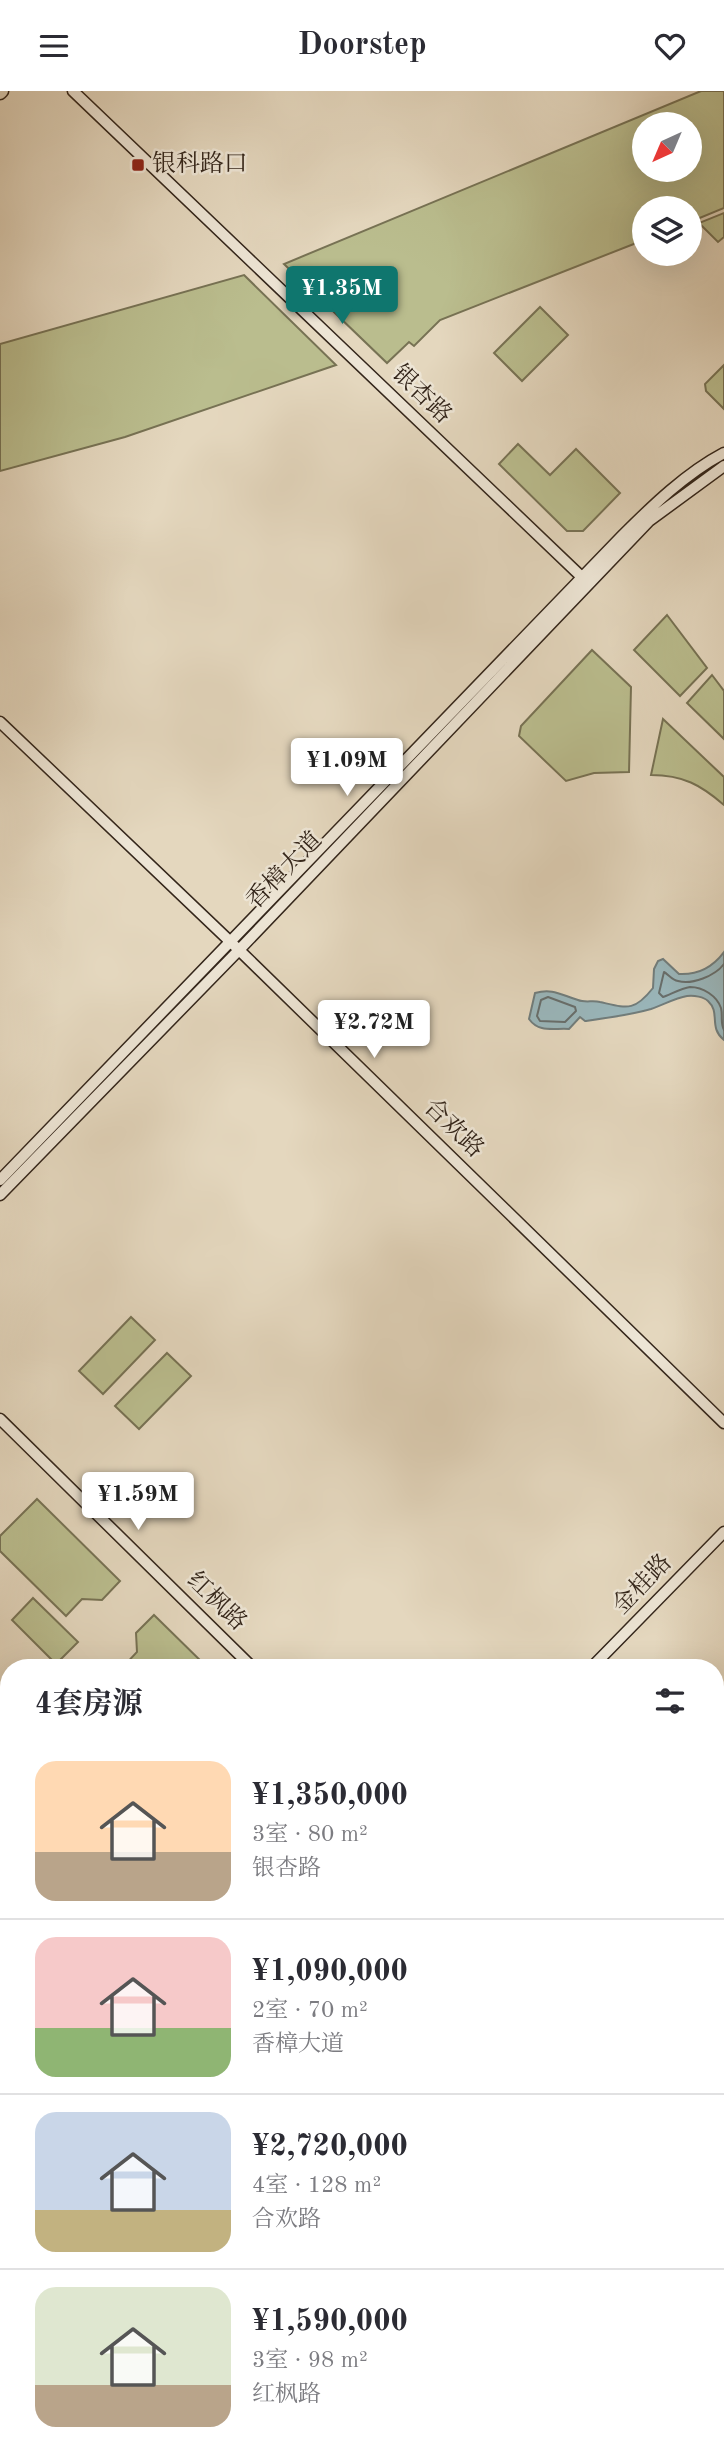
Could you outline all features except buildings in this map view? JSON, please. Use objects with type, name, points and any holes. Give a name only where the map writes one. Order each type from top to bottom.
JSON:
[{"type":"street","name":"银杏路","points":[[73,91],[586,580]]},
{"type":"street","name":"香樟大道","points":[[0,1195],[234,945],[586,580],[648,510],[724,453]]},
{"type":"street","name":"香樟大道","points":[[586,580],[649,521],[724,466]]},
{"type":"street","name":"合欢路","points":[[0,722],[234,945],[724,1423]]},
{"type":"street","name":"香樟大道","points":[[0,1180],[234,945]]},
{"type":"street","name":"红枫路","points":[[0,1419],[244,1659]]},
{"type":"street","name":"金桂路","points":[[601,1659],[724,1532]]},
{"type":"green space","points":[[701,91],[724,91],[724,208],[702,217],[702,196],[632,196],[632,245],[440,320],[414,346],[409,342],[387,363],[284,264],[632,120],[632,182],[702,182],[702,112],[650,112]]},
{"type":"green space","points":[[724,213],[724,237],[718,242],[702,226],[702,222]]},
{"type":"green space","points":[[244,275],[336,365],[125,437],[0,471],[0,344]]},
{"type":"green space","points":[[540,307],[568,335],[522,381],[494,353]]},
{"type":"green space","points":[[724,365],[724,409],[706,391],[705,384]]},
{"type":"green space","points":[[518,444],[550,475],[576,449],[620,493],[583,531],[567,531],[499,464]]},
{"type":"green space","points":[[667,615],[707,668],[680,696],[634,650]]},
{"type":"green space","points":[[592,650],[631,687],[629,772],[594,773],[566,781],[519,736],[521,726]]},
{"type":"green space","points":[[712,675],[724,691],[724,739],[687,703]]},
{"type":"green space","points":[[663,719],[724,777],[724,805],[707,792],[682,779],[651,775]]},
{"type":"green space","points":[[131,1317],[155,1340],[103,1394],[79,1371]]},
{"type":"green space","points":[[167,1353],[191,1376],[139,1429],[115,1406]]},
{"type":"green space","points":[[37,1499],[120,1581],[102,1600],[82,1599],[66,1616],[0,1551],[0,1536]]},
{"type":"green space","points":[[33,1598],[78,1642],[61,1659],[51,1659],[12,1620]]},
{"type":"green space","points":[[154,1615],[199,1659],[130,1659],[137,1652],[136,1633]]},
{"type":"water","points":[[724,952],[724,1040],[717,1030],[712,1006],[696,996],[682,997],[627,1015],[585,1021],[580,1017],[569,1029],[542,1028],[529,1019],[535,993],[552,992],[581,1001],[597,1001],[624,1007],[635,1005],[653,988],[654,969],[658,961],[663,959],[679,974],[692,973],[709,966]]},
{"type":"place","name":"银科路口","points":[[138,165]]}]
